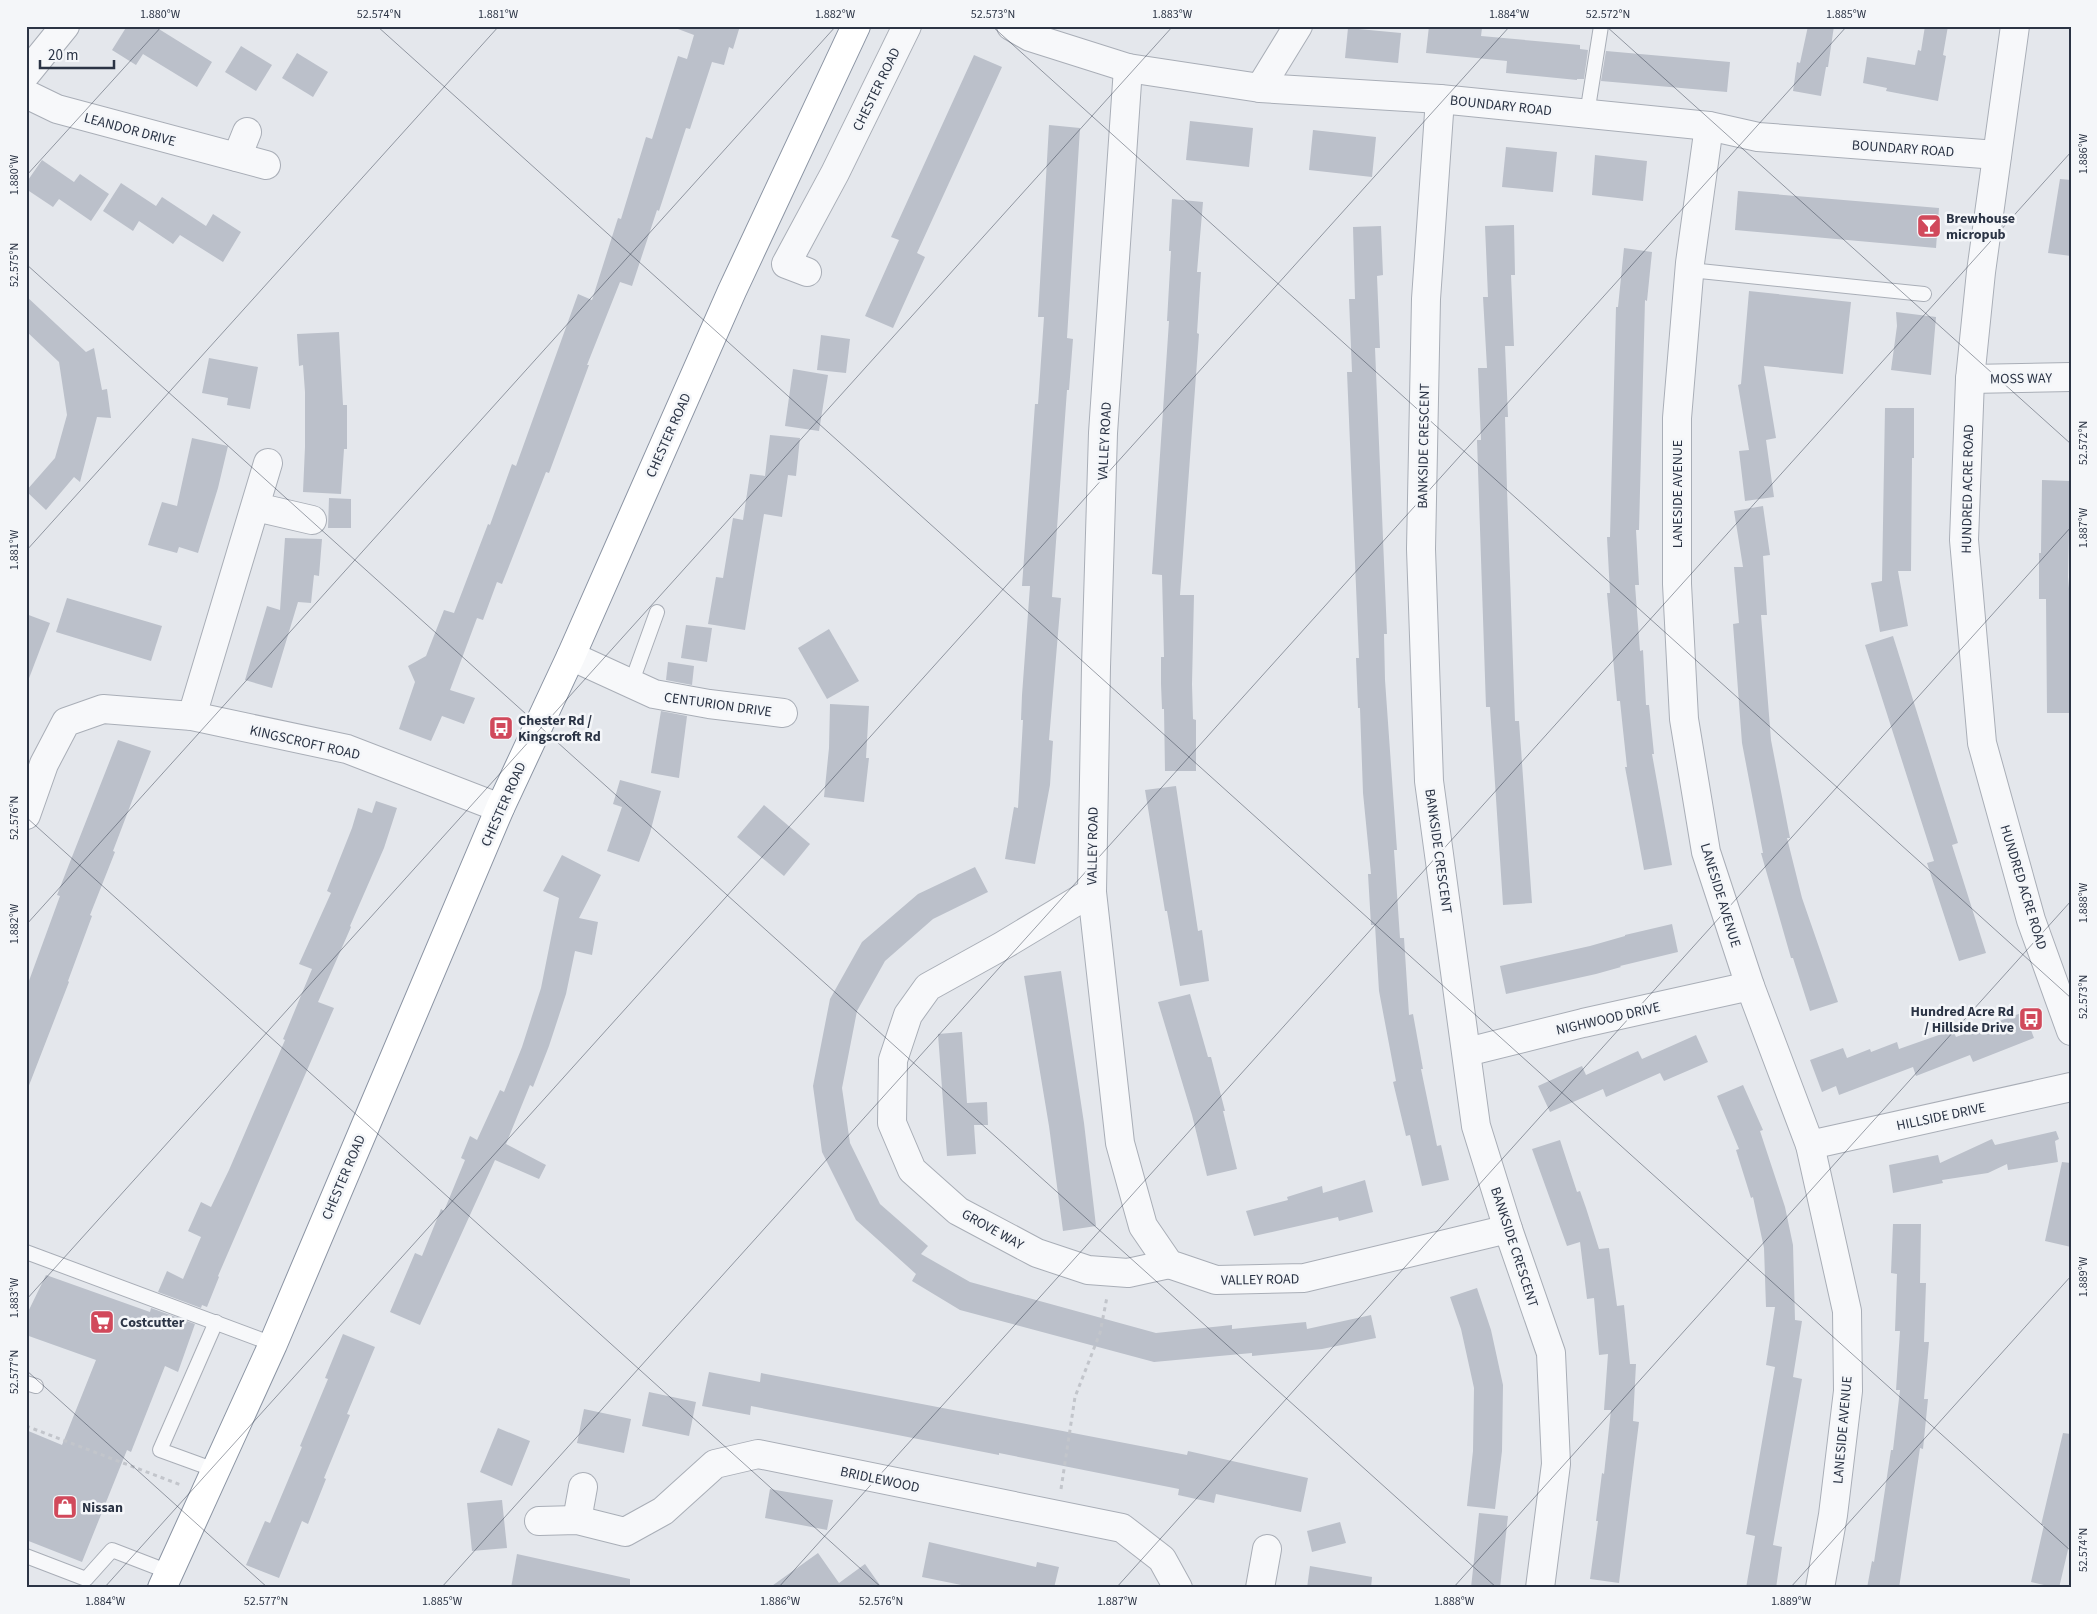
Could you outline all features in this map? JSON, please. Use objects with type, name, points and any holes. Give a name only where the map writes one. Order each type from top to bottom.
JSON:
[{"type":"highway","name":"CHESTER ROAD","points":[[165,1580],[273,1344],[500,808],[571,656],[732,291],[856,26]]},
{"type":"street","points":[[26,74],[64,26]]},
{"type":"street","name":"CHESTER ROAD","points":[[807,272],[786,264],[835,173],[907,26]]},
{"type":"street","name":"BOUNDARY ROAD","points":[[1011,26],[1030,37],[1128,68],[1260,88],[1440,99],[1709,126],[1758,137],[1997,155]]},
{"type":"street","points":[[1260,88],[1298,26]]},
{"type":"street","name":"HUNDRED ACRE ROAD","points":[[2015,26],[1981,272],[1970,379],[1964,540],[1982,743],[2031,920],[2071,1031]]},
{"type":"street","name":"VALLEY ROAD","points":[[1128,68],[1103,433],[1092,892],[1120,1143],[1143,1226],[1169,1264],[1216,1280],[1304,1278],[1508,1229]]},
{"type":"street","name":"LEANDOR DRIVE","points":[[26,94],[57,110],[266,165]]},
{"type":"street","name":"BANKSIDE CRESCENT","points":[[1440,99],[1426,298],[1421,549],[1429,781],[1476,1126],[1508,1229],[1551,1352],[1556,1464],[1540,1588]]},
{"type":"street","name":"LANESIDE AVENUE","points":[[1709,126],[1690,270],[1677,418],[1677,584],[1684,718],[1706,852],[1750,986],[1810,1145],[1846,1310],[1848,1391],[1833,1515],[1820,1588]]},
{"type":"street","points":[[237,157],[247,132]]},
{"type":"street","name":"MOSS WAY","points":[[1970,379],[2071,377]]},
{"type":"street","points":[[192,716],[268,463]]},
{"type":"street","points":[[256,507],[312,520]]},
{"type":"street","name":"CENTURION DRIVE","points":[[571,656],[654,694],[709,704],[783,713]]},
{"type":"street","name":"KINGSCROFT ROAD","points":[[26,815],[44,764],[66,722],[103,709],[192,716],[347,748],[500,808]]},
{"type":"street","name":"GROVE WAY","points":[[1092,892],[1002,946],[928,987],[908,1015],[893,1060],[892,1123],[912,1170],[958,1211],[1037,1253],[1088,1270],[1128,1273],[1169,1264]]},
{"type":"street","name":"NIGHWOOD DRIVE","points":[[1466,1052],[1584,1023],[1750,986]]},
{"type":"street","name":"HILLSIDE DRIVE","points":[[1810,1145],[2071,1088]]},
{"type":"street","name":"BRIDLEWOOD","points":[[539,1521],[577,1520],[624,1532],[663,1511],[716,1464],[758,1454],[1122,1528],[1162,1559],[1178,1588]]},
{"type":"street","points":[[577,1520],[583,1487]]},
{"type":"street","points":[[1254,1585],[1267,1549]]},
{"type":"lane","points":[[1587,114],[1601,26]]},
{"type":"lane","points":[[1690,270],[1924,294]]},
{"type":"lane","points":[[631,684],[657,612]]},
{"type":"lane","points":[[26,1252],[273,1344]]},
{"type":"lane","points":[[215,1470],[160,1450],[216,1322]]},
{"type":"lane","points":[[26,1556],[86,1579],[112,1550],[165,1580]]},
{"type":"path","points":[[1057,1515],[1075,1397],[1100,1333],[1113,1272]]},
{"type":"path","points":[[26,1426],[205,1494]]},
{"type":"building","points":[[127,26],[154,26],[212,62],[197,87],[143,54],[136,65],[112,50]]},
{"type":"building","points":[[679,26],[740,26],[733,49],[729,47],[724,65],[712,62],[690,129],[686,128],[632,286],[620,282],[587,365],[589,365],[549,473],[546,472],[502,584],[497,582],[483,620],[477,618],[450,690],[475,698],[464,724],[442,716],[431,741],[399,729],[415,682],[408,666],[426,656],[444,610],[454,613],[488,524],[490,525],[512,464],[516,466],[578,294],[592,300],[618,218],[621,219],[646,137],[652,139],[678,56],[687,59],[694,35],[678,29]]},
{"type":"building","points":[[1429,26],[1482,28],[1481,36],[1580,45],[1580,49],[1588,50],[1584,79],[1577,80],[1506,73],[1507,61],[1426,53]]},
{"type":"building","points":[[1808,26],[1834,26],[1828,67],[1826,67],[1821,96],[1793,91],[1797,62],[1800,63]]},
{"type":"building","points":[[1925,26],[1948,26],[1943,55],[1946,56],[1938,101],[1886,91],[1887,88],[1863,83],[1867,57],[1915,65],[1918,50],[1921,51]]},
{"type":"building","points":[[1348,28],[1401,33],[1398,63],[1345,58]]},
{"type":"building","points":[[241,46],[272,65],[256,91],[225,72]]},
{"type":"building","points":[[1606,51],[1730,62],[1727,92],[1601,81]]},
{"type":"building","points":[[297,53],[328,72],[313,97],[282,78]]},
{"type":"building","points":[[974,55],[1002,67],[917,253],[925,257],[893,328],[865,316],[899,240],[891,237]]},
{"type":"building","points":[[1190,121],[1253,128],[1249,167],[1186,160]]},
{"type":"building","points":[[1049,125],[1080,128],[1067,338],[1073,339],[1069,390],[1067,390],[1052,597],[1061,598],[1049,740],[1053,741],[1050,785],[1035,864],[1005,859],[1014,807],[1018,808],[1023,720],[1021,720],[1022,695],[1030,586],[1022,586],[1035,404],[1038,404],[1044,317],[1038,317]]},
{"type":"building","points":[[1313,130],[1376,137],[1372,177],[1309,170]]},
{"type":"building","points":[[1506,147],[1557,152],[1553,192],[1502,187]]},
{"type":"building","points":[[1595,155],[1647,161],[1643,201],[1592,195]]},
{"type":"building","points":[[42,160],[74,182],[80,174],[109,194],[91,221],[59,199],[53,207],[26,189],[26,183]]},
{"type":"building","points":[[2060,179],[2071,180],[2071,256],[2048,253]]},
{"type":"building","points":[[121,183],[156,206],[162,197],[206,226],[213,214],[241,232],[223,262],[180,235],[173,244],[139,221],[133,231],[103,211]]},
{"type":"building","points":[[1738,191],[1939,208],[1936,248],[1735,230]]},
{"type":"building","points":[[1172,199],[1203,202],[1197,272],[1201,272],[1197,333],[1199,334],[1180,595],[1194,595],[1192,684],[1193,719],[1196,720],[1196,771],[1165,771],[1164,709],[1162,709],[1161,684],[1161,657],[1164,657],[1162,575],[1152,574],[1169,321],[1167,321]]},
{"type":"building","points":[[1514,225],[1515,275],[1511,275],[1514,346],[1505,346],[1508,417],[1505,417],[1515,721],[1519,721],[1532,903],[1503,905],[1490,707],[1486,707],[1477,440],[1481,440],[1478,368],[1487,368],[1483,297],[1488,297],[1485,226]]},
{"type":"building","points":[[1381,226],[1383,275],[1377,276],[1380,348],[1375,348],[1387,634],[1384,634],[1385,680],[1397,850],[1394,850],[1400,938],[1404,938],[1409,1015],[1413,1014],[1423,1069],[1421,1069],[1437,1146],[1441,1145],[1449,1180],[1422,1186],[1410,1135],[1406,1136],[1393,1082],[1396,1081],[1379,991],[1375,925],[1371,925],[1368,874],[1371,874],[1363,793],[1360,708],[1358,708],[1356,658],[1359,658],[1347,372],[1352,372],[1349,299],[1355,299],[1353,227]]},
{"type":"building","points":[[1624,248],[1652,252],[1647,301],[1645,300],[1639,530],[1636,530],[1639,585],[1635,585],[1640,651],[1643,650],[1646,705],[1649,705],[1654,754],[1652,754],[1672,865],[1644,870],[1625,767],[1627,767],[1620,701],[1617,701],[1607,593],[1610,593],[1607,537],[1610,537],[1616,307],[1618,307]]},
{"type":"building","points":[[1749,291],[1851,302],[1843,374],[1764,366],[1776,438],[1766,440],[1774,497],[1745,501],[1739,451],[1749,450],[1738,385],[1741,384]]},
{"type":"building","points":[[26,296],[86,352],[94,348],[102,390],[107,389],[111,418],[97,417],[80,482],[74,477],[46,510],[26,491],[55,458],[67,415],[59,362],[26,331]]},
{"type":"building","points":[[1896,312],[1936,317],[1931,375],[1891,370],[1897,326]]},
{"type":"building","points":[[339,332],[343,405],[347,405],[347,449],[344,449],[341,494],[303,492],[305,392],[303,365],[299,366],[297,334]]},
{"type":"building","points":[[821,335],[850,339],[846,373],[817,370]]},
{"type":"building","points":[[209,358],[258,367],[250,409],[227,405],[228,398],[202,393]]},
{"type":"building","points":[[793,369],[828,375],[819,431],[785,426]]},
{"type":"building","points":[[1885,408],[1914,408],[1914,458],[1912,458],[1911,571],[1898,571],[1908,626],[1880,632],[1871,583],[1882,581]]},
{"type":"building","points":[[770,435],[800,438],[796,476],[788,475],[782,517],[764,514],[745,630],[708,624],[716,577],[723,578],[733,518],[743,520],[750,474],[765,476]]},
{"type":"building","points":[[192,438],[228,446],[218,488],[198,553],[179,547],[177,553],[148,545],[162,502],[177,506]]},
{"type":"building","points":[[2042,480],[2070,481],[2068,577],[2071,611],[2071,713],[2047,713],[2046,599],[2039,599]]},
{"type":"building","points":[[329,498],[351,499],[351,528],[328,528]]},
{"type":"building","points":[[1763,506],[1770,555],[1763,556],[1767,615],[1761,615],[1771,740],[1790,838],[1787,838],[1802,898],[1838,1002],[1810,1011],[1793,958],[1791,958],[1761,853],[1763,853],[1742,743],[1733,624],[1739,623],[1734,567],[1743,567],[1734,511]]},
{"type":"building","points":[[285,538],[322,539],[319,576],[314,575],[311,603],[298,602],[272,688],[245,680],[267,606],[280,610]]},
{"type":"building","points":[[67,598],[162,626],[151,661],[56,632]]},
{"type":"building","points":[[26,614],[50,623],[28,681],[26,681]]},
{"type":"building","points":[[686,625],[712,628],[707,662],[681,658]]},
{"type":"building","points":[[829,629],[859,681],[827,699],[798,648]]},
{"type":"building","points":[[1893,636],[1958,843],[1952,845],[1986,953],[1959,961],[1927,863],[1934,861],[1865,645]]},
{"type":"building","points":[[668,662],[694,666],[692,685],[666,680]]},
{"type":"building","points":[[830,704],[869,706],[866,758],[869,758],[864,802],[824,797],[829,748]]},
{"type":"building","points":[[661,711],[687,716],[679,778],[651,773]]},
{"type":"building","points":[[118,740],[151,751],[90,915],[92,916],[69,982],[28,1088],[26,1088],[26,989],[60,896],[57,895]]},
{"type":"building","points":[[620,780],[661,791],[650,833],[639,862],[607,851],[622,807],[613,804]]},
{"type":"building","points":[[1176,786],[1198,931],[1202,930],[1209,981],[1180,986],[1167,911],[1165,911],[1145,790]]},
{"type":"building","points":[[376,801],[397,808],[384,848],[318,1002],[334,1008],[218,1276],[207,1307],[202,1305],[201,1308],[158,1292],[167,1271],[183,1279],[201,1237],[188,1231],[201,1202],[211,1207],[229,1170],[285,1040],[283,1039],[312,969],[299,964],[331,893],[327,891],[358,808],[372,813]]},
{"type":"building","points":[[764,805],[810,844],[784,876],[737,837]]},
{"type":"building","points":[[562,855],[601,875],[579,918],[598,922],[592,955],[575,951],[566,994],[549,1046],[533,1087],[530,1085],[506,1144],[546,1165],[539,1179],[495,1160],[420,1325],[390,1312],[415,1253],[422,1256],[441,1209],[444,1211],[465,1160],[461,1158],[470,1136],[477,1140],[500,1090],[504,1092],[522,1047],[541,988],[559,898],[543,891]]},
{"type":"building","points":[[975,867],[988,892],[933,919],[885,961],[857,1011],[842,1088],[850,1143],[880,1204],[928,1246],[921,1254],[970,1282],[1156,1333],[1232,1325],[1232,1329],[1306,1322],[1307,1329],[1371,1315],[1376,1338],[1322,1349],[1252,1356],[1252,1353],[1154,1362],[960,1310],[912,1281],[916,1274],[856,1220],[822,1152],[813,1086],[830,999],[862,942],[918,894]]},
{"type":"building","points":[[1672,924],[1678,952],[1620,966],[1596,974],[1506,994],[1500,966],[1590,946],[1625,935]]},
{"type":"building","points":[[1061,971],[1084,1123],[1096,1226],[1063,1231],[1049,1126],[1024,976]]},
{"type":"building","points":[[1190,994],[1208,1057],[1211,1057],[1237,1169],[1207,1176],[1192,1115],[1158,1002]]},
{"type":"building","points":[[2024,1012],[2034,1038],[1973,1062],[1970,1055],[1916,1076],[1913,1067],[1839,1095],[1836,1086],[1822,1092],[1810,1060],[1843,1048],[1847,1058],[1870,1049],[1871,1052],[1897,1042],[1899,1049],[1953,1030],[1956,1037]]},
{"type":"building","points":[[962,1032],[967,1103],[987,1102],[988,1125],[974,1125],[976,1154],[947,1156],[938,1034]]},
{"type":"building","points":[[1696,1035],[1708,1062],[1664,1081],[1660,1073],[1606,1097],[1603,1089],[1550,1112],[1538,1086],[1582,1066],[1586,1075],[1638,1051],[1642,1059]]},
{"type":"building","points":[[1743,1085],[1763,1130],[1760,1131],[1785,1207],[1793,1245],[1795,1320],[1802,1321],[1793,1377],[1802,1379],[1773,1545],[1782,1547],[1776,1588],[1746,1588],[1755,1536],[1746,1534],[1775,1367],[1766,1365],[1775,1307],[1766,1307],[1764,1248],[1753,1197],[1751,1198],[1736,1150],[1739,1149],[1717,1096]]},
{"type":"building","points":[[2056,1131],[2059,1139],[2055,1141],[2058,1162],[2008,1170],[2007,1164],[1988,1173],[1942,1180],[1943,1183],[1893,1193],[1889,1165],[1938,1155],[1940,1163],[1992,1139],[1995,1145]]},
{"type":"building","points":[[1560,1140],[1577,1192],[1580,1191],[1599,1249],[1609,1248],[1617,1306],[1624,1305],[1630,1364],[1636,1364],[1633,1421],[1639,1422],[1619,1583],[1590,1579],[1611,1410],[1604,1410],[1608,1354],[1599,1355],[1594,1298],[1587,1299],[1580,1242],[1567,1246],[1532,1149]]},
{"type":"building","points":[[2062,1162],[2071,1163],[2071,1247],[2045,1241]]},
{"type":"building","points":[[1365,1180],[1373,1212],[1339,1221],[1338,1217],[1254,1236],[1246,1211],[1288,1200],[1287,1197],[1322,1186],[1323,1193]]},
{"type":"building","points":[[1893,1224],[1921,1224],[1920,1283],[1926,1283],[1924,1342],[1929,1342],[1924,1399],[1928,1399],[1923,1449],[1920,1448],[1899,1588],[1867,1588],[1872,1561],[1874,1562],[1891,1450],[1893,1450],[1900,1390],[1896,1390],[1900,1331],[1895,1331],[1897,1274],[1891,1273]]},
{"type":"building","points":[[46,1275],[150,1312],[151,1308],[195,1324],[178,1372],[165,1366],[131,1452],[127,1450],[82,1562],[26,1540],[26,1430],[62,1445],[96,1360],[26,1335],[26,1316]]},
{"type":"building","points":[[1477,1288],[1491,1330],[1503,1385],[1502,1451],[1495,1509],[1467,1506],[1473,1451],[1474,1388],[1461,1329],[1450,1297]]},
{"type":"building","points":[[343,1334],[375,1347],[347,1414],[350,1415],[324,1478],[326,1479],[308,1524],[302,1521],[279,1578],[246,1565],[265,1521],[270,1523],[302,1447],[300,1446],[328,1379],[325,1378]]},
{"type":"building","points":[[709,1372],[760,1382],[761,1373],[1187,1455],[1188,1451],[1308,1478],[1301,1512],[1216,1494],[1214,1503],[1178,1495],[1179,1489],[751,1406],[750,1415],[702,1406]]},
{"type":"building","points":[[649,1392],[696,1402],[689,1436],[642,1426]]},
{"type":"building","points":[[584,1409],[631,1419],[624,1453],[577,1443]]},
{"type":"building","points":[[498,1428],[530,1441],[512,1486],[480,1472]]},
{"type":"building","points":[[2063,1433],[2071,1434],[2071,1537],[2059,1588],[2057,1588],[2031,1582],[2044,1525],[2041,1525]]},
{"type":"building","points":[[770,1489],[833,1500],[827,1530],[765,1518]]},
{"type":"building","points":[[502,1500],[507,1548],[472,1551],[467,1503]]},
{"type":"building","points":[[1479,1513],[1508,1516],[1500,1588],[1471,1588]]},
{"type":"building","points":[[1340,1522],[1346,1543],[1312,1552],[1307,1531]]},
{"type":"building","points":[[929,1542],[1036,1567],[1037,1562],[1059,1567],[1054,1588],[976,1588],[922,1577]]},
{"type":"building","points":[[818,1553],[839,1583],[865,1564],[882,1588],[769,1588]]},
{"type":"building","points":[[517,1554],[630,1579],[630,1588],[511,1588]]},
{"type":"building","points":[[1310,1566],[1372,1577],[1371,1588],[1307,1588]]},
{"type":"place","name":"Brewhouse micropub","points":[[1929,226]]},
{"type":"place","name":"Chester Rd / Kingscroft Rd","points":[[501,728]]},
{"type":"place","name":"Hundred Acre Rd / Hillside Drive","points":[[2031,1019]]},
{"type":"place","name":"Costcutter","points":[[102,1322]]},
{"type":"place","name":"Nissan","points":[[65,1507]]}]
